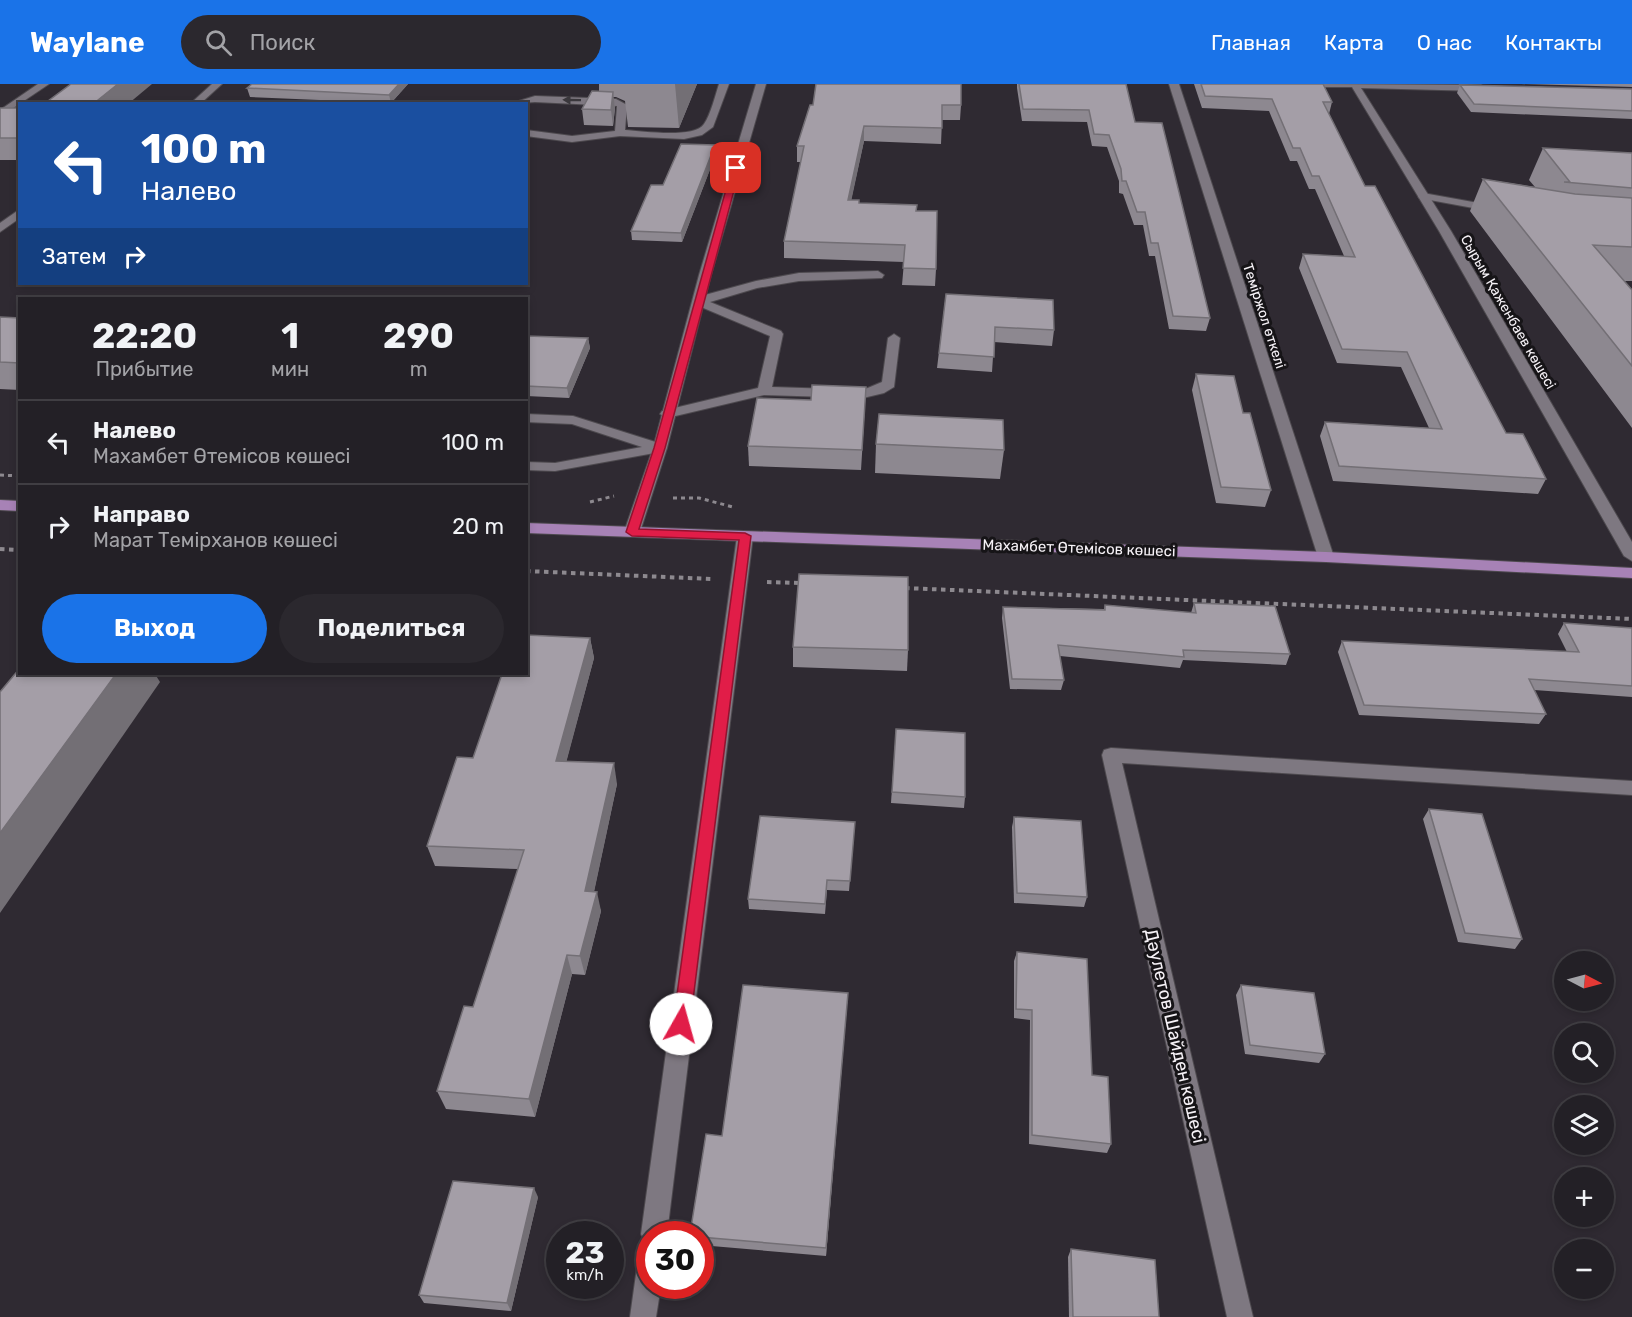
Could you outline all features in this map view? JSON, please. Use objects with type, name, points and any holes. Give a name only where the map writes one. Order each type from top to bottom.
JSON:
[{"type":"main road","points":[[0,505],[18,506]]},
{"type":"main road","name":"Махамбет Өтемісов көшесі","points":[[528,528],[1326,557],[1632,573]]},
{"type":"street","points":[[0,114],[44,84]]},
{"type":"street","points":[[196,102],[217,84]]},
{"type":"street","points":[[528,133],[572,139],[620,133],[684,136],[699,133],[708,127],[724,84]]},
{"type":"street","points":[[632,532],[660,448],[698,301],[761,84]]},
{"type":"street","name":"Теміржол өткелі","points":[[1174,84],[1326,557]]},
{"type":"street","points":[[1324,84],[1494,88]]},
{"type":"street","name":"Сырым Қаженбаев көшесі","points":[[1355,85],[1423,196],[1632,556]]},
{"type":"street","points":[[522,102],[535,99],[616,102],[622,105],[620,133]]},
{"type":"street","points":[[1423,196],[1509,212]]},
{"type":"street","points":[[0,229],[18,214]]},
{"type":"street","points":[[698,301],[756,285],[799,277],[878,275]]},
{"type":"street","points":[[698,301],[777,334],[764,392]]},
{"type":"street","points":[[667,414],[764,392],[863,394],[879,390],[889,384],[894,338]]},
{"type":"street","points":[[528,418],[573,420],[660,448]]},
{"type":"street","points":[[528,466],[555,467],[660,448]]},
{"type":"street","points":[[656,1221],[745,536]]},
{"type":"street","name":"Дәулетов Шайден көшесі","points":[[1240,1317],[1111,755],[1632,788]]},
{"type":"street","points":[[643,1317],[646,1299]]},
{"type":"path","points":[[0,475],[18,476]]},
{"type":"path","points":[[0,549],[18,550]]},
{"type":"path","points":[[528,571],[811,584]]},
{"type":"path","points":[[894,587],[1632,620]]},
{"type":"building","points":[[71,84],[118,84],[96,102],[47,102]]},
{"type":"building","points":[[252,84],[399,84],[389,95],[247,88]]},
{"type":"building","points":[[816,84],[961,84],[961,105],[942,105],[942,128],[864,126],[848,200],[859,200],[859,203],[917,205],[916,211],[937,211],[936,269],[903,268],[905,245],[784,241],[804,146],[797,146],[810,105],[813,105]]},
{"type":"building","points":[[1019,84],[1126,84],[1135,122],[1162,123],[1210,318],[1173,316],[1158,243],[1151,243],[1145,212],[1137,212],[1126,181],[1122,181],[1121,169],[1109,135],[1094,134],[1089,110],[1023,109]]},
{"type":"building","points":[[1201,84],[1323,84],[1332,102],[1323,102],[1365,186],[1375,186],[1506,433],[1523,434],[1546,479],[1339,466],[1325,422],[1442,429],[1407,352],[1342,349],[1303,254],[1355,257],[1319,176],[1312,176],[1300,148],[1293,148],[1272,99],[1205,96]]},
{"type":"building","points":[[1460,85],[1632,89],[1632,111],[1474,104]]},
{"type":"building","points":[[592,91],[613,92],[611,110],[582,109]]},
{"type":"building","points":[[0,108],[18,108],[18,138],[0,138]]},
{"type":"building","points":[[681,144],[715,145],[681,233],[631,231],[651,185],[663,185]]},
{"type":"building","points":[[1543,148],[1632,153],[1632,188],[1564,182],[1570,182]]},
{"type":"building","points":[[1483,179],[1575,194],[1632,198],[1632,247],[1593,245],[1632,290],[1632,366]]},
{"type":"building","points":[[946,294],[1053,300],[1054,330],[995,327],[994,357],[939,353]]},
{"type":"building","points":[[0,317],[18,318],[18,363],[0,362]]},
{"type":"building","points":[[528,336],[588,338],[567,388],[528,386]]},
{"type":"building","points":[[1196,374],[1234,376],[1243,413],[1250,413],[1271,490],[1221,487]]},
{"type":"building","points":[[812,385],[866,387],[862,450],[748,446],[757,398],[811,400]]},
{"type":"building","points":[[879,414],[1003,420],[1004,450],[876,444]]},
{"type":"building","points":[[799,574],[908,577],[908,650],[793,647]]},
{"type":"building","points":[[1194,603],[1275,606],[1290,654],[1183,650],[1184,657],[1058,645],[1064,680],[1012,679],[1003,607],[1105,610],[1105,605],[1196,613]]},
{"type":"building","points":[[1564,623],[1632,628],[1632,686],[1529,679],[1546,714],[1364,705],[1342,641],[1579,652]]},
{"type":"building","points":[[528,635],[590,638],[556,761],[614,763],[585,891],[597,892],[580,956],[567,955],[529,1099],[437,1091],[464,1006],[473,1007],[524,850],[427,846],[457,757],[473,758],[502,675],[528,675]]},
{"type":"building","points":[[18,670],[18,675],[115,675],[0,833],[0,692]]},
{"type":"building","points":[[896,729],[965,733],[965,797],[892,792]]},
{"type":"building","points":[[1429,809],[1482,814],[1522,939],[1465,933]]},
{"type":"building","points":[[760,816],[855,822],[850,881],[827,880],[825,904],[748,899]]},
{"type":"building","points":[[1014,817],[1081,821],[1087,897],[1017,893]]},
{"type":"building","points":[[1017,952],[1087,959],[1092,1075],[1108,1077],[1111,1144],[1032,1135],[1032,1010],[1016,1009]]},
{"type":"building","points":[[743,985],[848,993],[826,1248],[714,1238],[714,1221],[692,1221],[706,1134],[722,1136]]},
{"type":"building","points":[[1241,985],[1314,993],[1325,1054],[1250,1045]]},
{"type":"building","points":[[453,1181],[534,1188],[507,1303],[419,1295]]},
{"type":"building","points":[[1071,1249],[1155,1260],[1159,1317],[1073,1317]]},
{"type":"route","points":[[681,1024],[745,536],[632,532],[660,448],[667,414],[736,168]]}]
